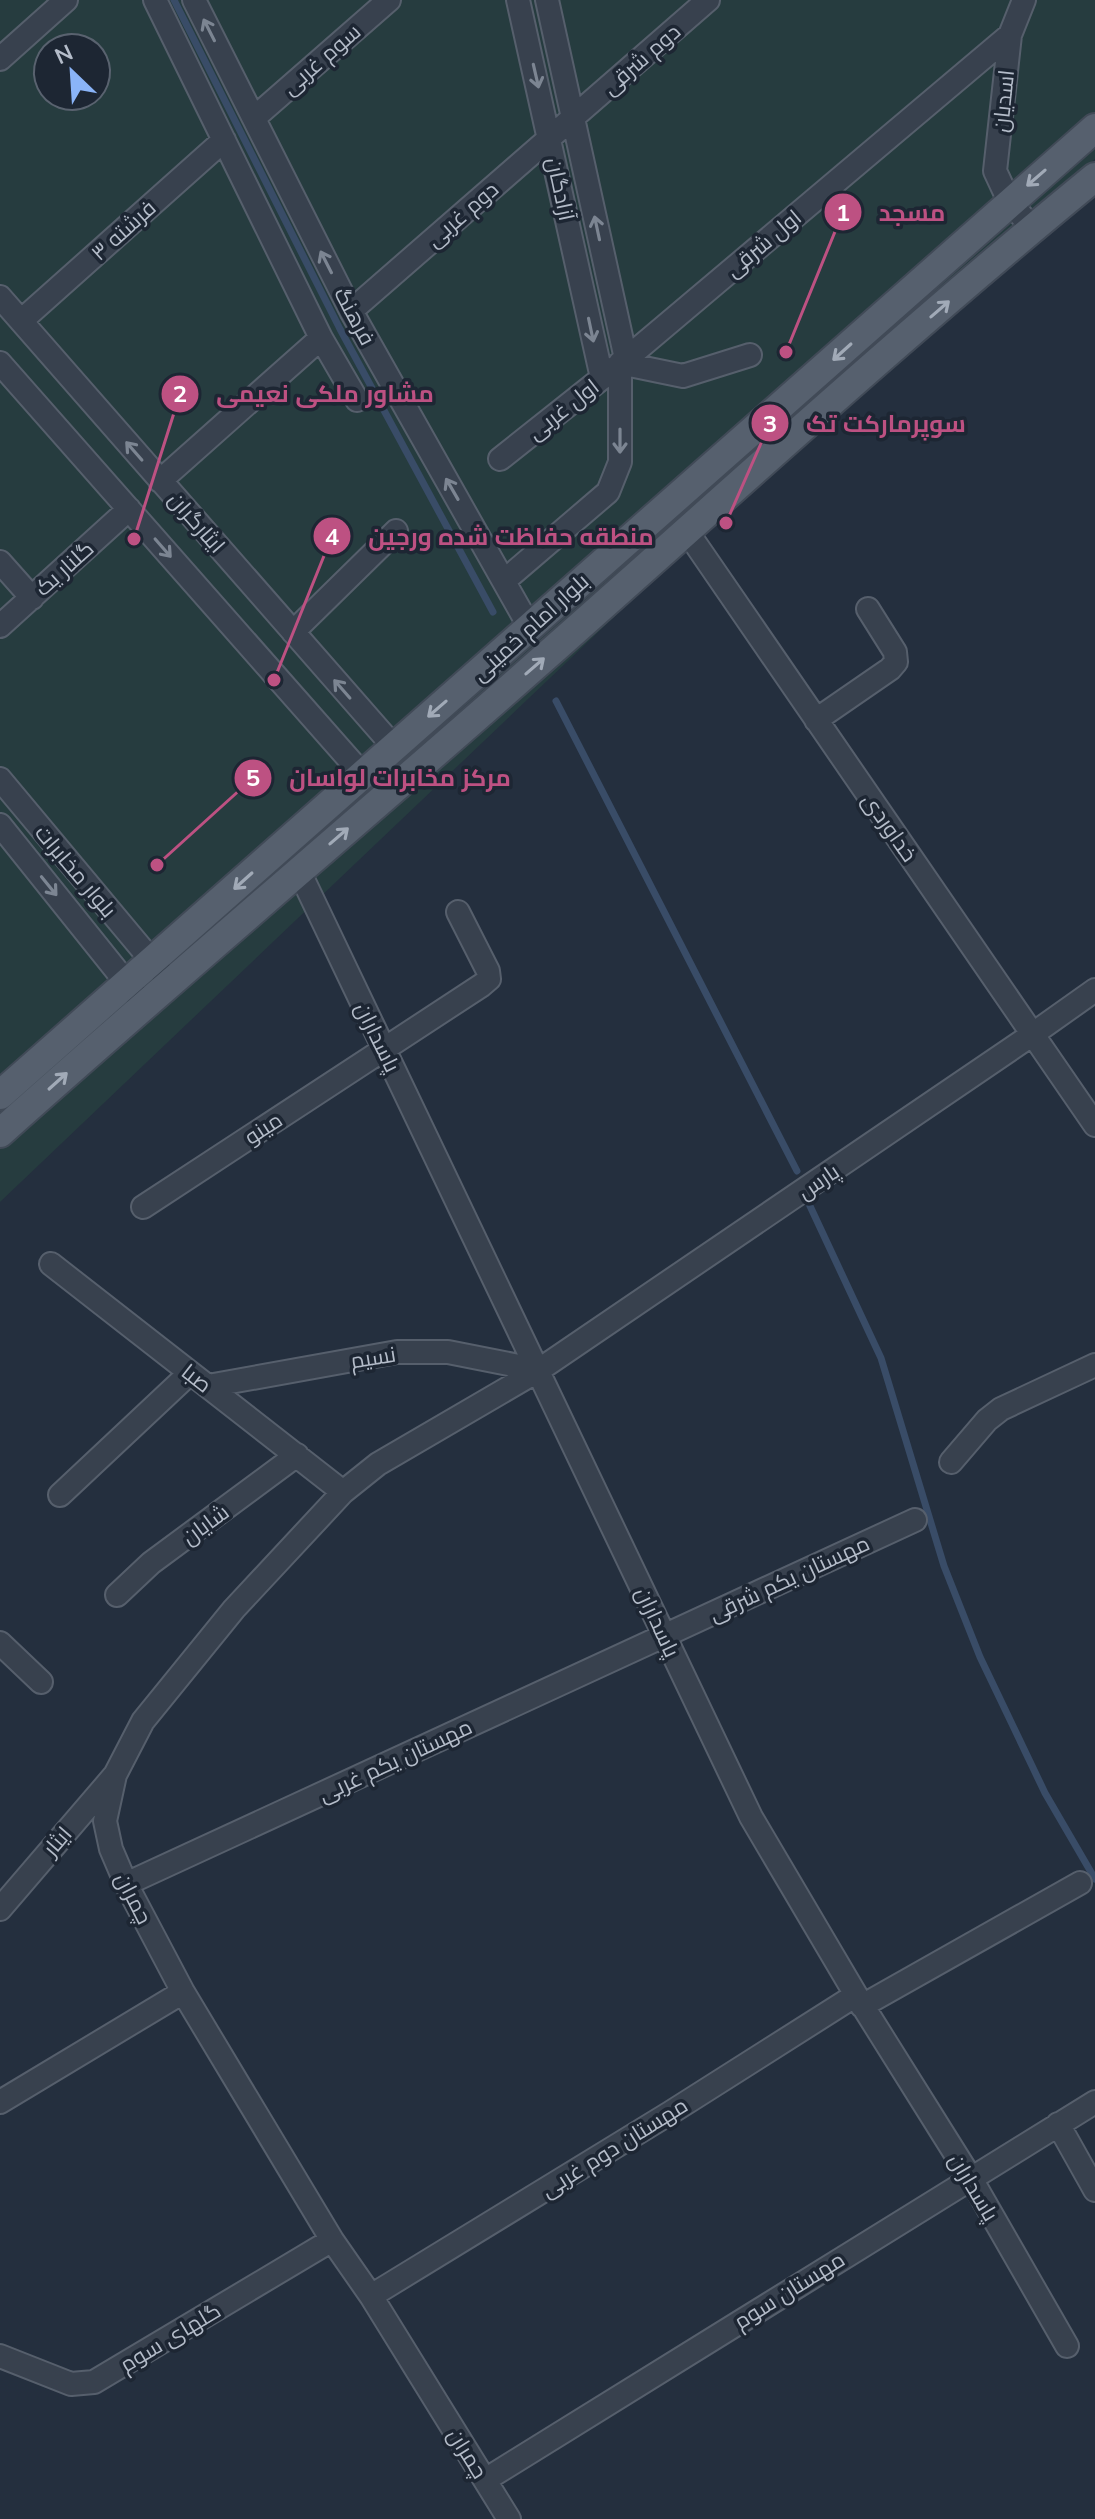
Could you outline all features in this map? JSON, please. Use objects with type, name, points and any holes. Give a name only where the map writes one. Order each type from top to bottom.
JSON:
[{"type":"main road","name":"بلوار امام خمینی","points":[[161,972],[363,775],[1095,128]]},
{"type":"main road","name":"بلوار امام خمینی","points":[[0,1095],[299,871],[1032,228],[1095,177]]},
{"type":"main road","name":"بلوار امام خمینی","points":[[0,1133],[135,994]]},
{"type":"street","points":[[0,59],[66,0]]},
{"type":"street","points":[[155,0],[321,338],[357,400]]},
{"type":"street","name":"فرهنگ","points":[[194,0],[351,311],[529,626]]},
{"type":"street","name":"سوم غربی","points":[[254,118],[389,0]]},
{"type":"street","name":"آزادگان","points":[[518,0],[602,378]]},
{"type":"street","name":"آزادگان","points":[[504,581],[608,492],[620,462],[623,361],[547,0]]},
{"type":"street","name":"دوم شرقی","points":[[573,117],[708,0]]},
{"type":"street","name":"اسدیان","points":[[1009,201],[995,171],[1010,35],[1024,0]]},
{"type":"street","name":"اول شرقی","points":[[623,361],[1010,35]]},
{"type":"street","name":"دوم غربی","points":[[351,311],[573,117]]},
{"type":"street","name":"فرشته ۳","points":[[21,321],[224,140]]},
{"type":"street","points":[[1009,201],[1032,228]]},
{"type":"street","name":"ایثارگران","points":[[0,297],[394,747]]},
{"type":"street","points":[[160,481],[321,338]]},
{"type":"street","points":[[623,361],[683,376],[750,355]]},
{"type":"street","name":"اول غربی","points":[[500,459],[623,361]]},
{"type":"street","name":"ایثارگران","points":[[0,363],[363,775]]},
{"type":"street","name":"گلنار یک","points":[[0,626],[129,509]]},
{"type":"street","name":"خداوردی","points":[[686,530],[1095,1125]]},
{"type":"street","points":[[293,632],[396,531]]},
{"type":"street","points":[[0,562],[32,598]]},
{"type":"street","points":[[816,720],[896,662],[895,652],[868,609]]},
{"type":"street","name":"بلوار مخابرات","points":[[0,779],[161,972]]},
{"type":"street","name":"بلوار مخابرات","points":[[0,825],[135,994]]},
{"type":"street","name":"پاسداران","points":[[299,871],[751,1817],[859,2000],[970,2177],[1067,2346]]},
{"type":"street","name":"مینو","points":[[143,1207],[489,979],[488,971],[458,912]]},
{"type":"street","name":"پارس","points":[[539,1370],[1095,990]]},
{"type":"street","name":"صبا","points":[[51,1264],[343,1492]]},
{"type":"street","name":"نسیم","points":[[199,1380],[397,1352],[448,1352],[539,1370]]},
{"type":"street","points":[[951,1462],[987,1420],[1001,1409],[1095,1365]]},
{"type":"street","name":"چمران","points":[[509,2519],[371,2296],[332,2240],[183,1992],[126,1884],[111,1849],[105,1821],[115,1775],[143,1721],[234,1609],[343,1492],[378,1464],[539,1370]]},
{"type":"street","points":[[60,1495],[199,1380]]},
{"type":"street","name":"شایان","points":[[117,1595],[151,1563],[297,1455]]},
{"type":"street","name":"مهستان یکم شرقی","points":[[664,1635],[915,1520]]},
{"type":"street","name":"مهستان یکم غربی","points":[[126,1884],[664,1635]]},
{"type":"street","points":[[0,1643],[41,1682]]},
{"type":"street","name":"ایثار","points":[[0,1909],[115,1775]]},
{"type":"street","name":"مهستان دوم غربی","points":[[371,2296],[859,2000],[1080,1883]]},
{"type":"street","points":[[0,2102],[183,1992]]},
{"type":"street","name":"مهستان سوم","points":[[485,2480],[1095,2102]]},
{"type":"street","points":[[1058,2124],[1095,2190]]},
{"type":"street","name":"گلهای سوم","points":[[0,2356],[71,2384],[94,2382],[332,2240]]},
{"type":"green space","points":[[0,0],[1095,0],[1095,159],[0,1202]]},
{"type":"waterway","points":[[174,0],[340,329],[493,612]]},
{"type":"waterway","points":[[556,701],[797,1171]]},
{"type":"waterway","points":[[810,1206],[881,1358],[944,1566],[980,1657],[1045,1793],[1095,1879]]},
{"type":"place","name":"مسجد","points":[[786,352]]},
{"type":"place","name":"سوپرمارکت تک","points":[[726,523]]},
{"type":"place","name":"مشاور ملکی نعیمی","points":[[134,539]]},
{"type":"place","name":"منطقه حفاظت شده ورجین","points":[[274,680]]},
{"type":"place","name":"مرکز مخابرات لواسان","points":[[157,865]]}]
